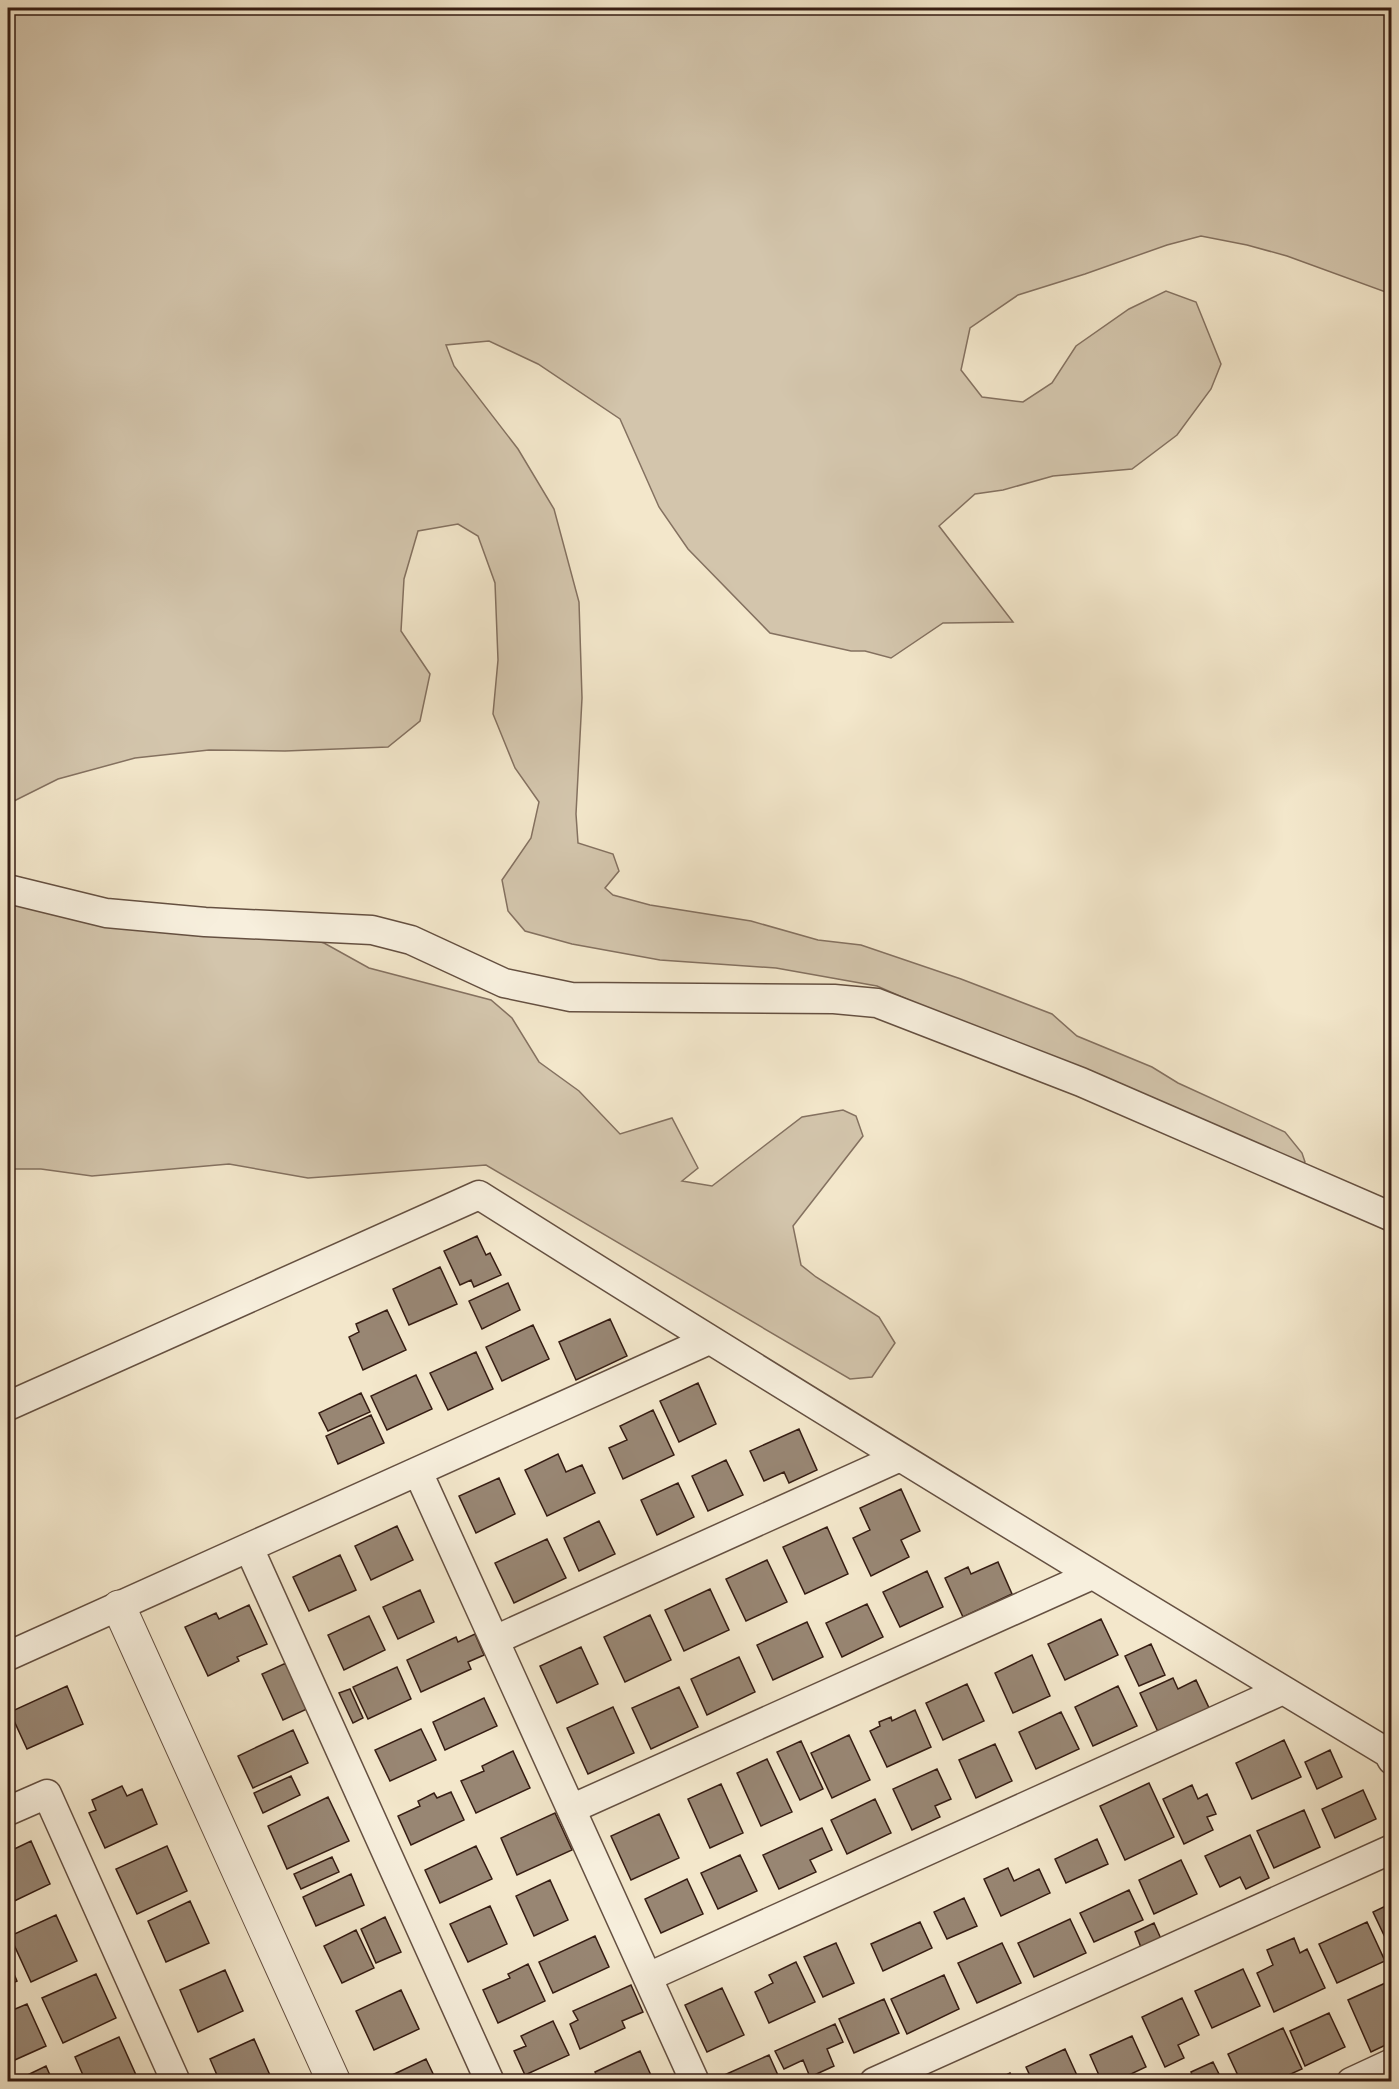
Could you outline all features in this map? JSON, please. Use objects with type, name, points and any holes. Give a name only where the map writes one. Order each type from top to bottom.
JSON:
[{"type":"street","points":[[8,888],[106,912],[206,922],[372,930],[411,940],[504,983],[571,996],[834,999],[877,1003],[1081,1082],[1392,1217]]},
{"type":"street","points":[[8,1406],[479,1194],[900,1457],[1388,1753],[1392,1760]]},
{"type":"street","points":[[8,1656],[710,1340]]},
{"type":"street","points":[[495,1640],[900,1457]]},
{"type":"street","points":[[418,1472],[695,2082]]},
{"type":"street","points":[[249,1548],[490,2082]]},
{"type":"street","points":[[571,1809],[1092,1575]]},
{"type":"street","points":[[119,1607],[334,2082]]},
{"type":"street","points":[[648,1977],[1283,1690]]},
{"type":"street","points":[[8,1811],[47,1794],[176,2082]]},
{"type":"street","points":[[874,2082],[1392,1849]]},
{"type":"street","points":[[1351,2082],[1392,2063]]},
{"type":"shaded area","points":[[8,8],[1391,8],[1391,294],[1287,256],[1201,236],[1167,245],[1018,295],[970,328],[961,370],[982,397],[1023,402],[1052,383],[1076,346],[1129,309],[1166,291],[1196,302],[1221,364],[1211,389],[1177,435],[1132,469],[1053,476],[1003,490],[975,494],[939,526],[1013,622],[943,623],[891,658],[770,633],[688,549],[659,507],[620,419],[538,364],[489,341],[446,345],[454,366],[518,449],[554,509],[579,602],[582,698],[576,814],[578,843],[613,854],[619,871],[605,888],[613,895],[650,905],[751,921],[818,940],[861,945],[961,979],[1052,1014],[1077,1036],[1152,1067],[1178,1083],[1285,1132],[1302,1153],[1305,1162],[1294,1169],[877,986],[776,968],[660,960],[572,944],[525,931],[508,911],[502,880],[531,838],[539,802],[515,768],[493,714],[498,660],[495,583],[478,536],[458,524],[418,531],[404,579],[401,631],[430,674],[420,721],[388,747],[285,751],[209,750],[135,758],[58,779],[8,804]]},
{"type":"shaded area","points":[[8,891],[212,909],[324,943],[369,968],[491,1000],[512,1018],[539,1062],[579,1091],[620,1134],[672,1118],[698,1168],[682,1181],[712,1186],[802,1117],[843,1110],[856,1116],[863,1136],[793,1226],[801,1265],[879,1317],[895,1343],[872,1377],[850,1379],[486,1165],[308,1178],[229,1164],[92,1176],[41,1169],[8,1169]]},
{"type":"building","points":[[477,1236],[486,1255],[490,1253],[501,1275],[474,1287],[471,1280],[460,1285],[444,1251]]},
{"type":"building","points":[[440,1267],[457,1304],[409,1325],[393,1289]]},
{"type":"building","points":[[508,1283],[520,1310],[482,1329],[469,1301]]},
{"type":"building","points":[[387,1310],[406,1350],[363,1370],[349,1337],[359,1332],[356,1324]]},
{"type":"building","points":[[610,1319],[627,1356],[576,1380],[559,1342]]},
{"type":"building","points":[[533,1325],[549,1359],[502,1381],[486,1347]]},
{"type":"building","points":[[476,1352],[493,1389],[448,1410],[430,1373]]},
{"type":"building","points":[[416,1375],[432,1409],[387,1430],[371,1396]]},
{"type":"building","points":[[698,1383],[716,1424],[679,1442],[660,1401]]},
{"type":"building","points":[[361,1393],[370,1412],[328,1431],[319,1413]]},
{"type":"building","points":[[653,1410],[674,1455],[623,1479],[609,1448],[627,1440],[620,1426]]},
{"type":"building","points":[[371,1415],[384,1443],[338,1464],[326,1436]]},
{"type":"building","points":[[799,1429],[817,1470],[789,1483],[784,1472],[764,1481],[750,1451]]},
{"type":"building","points":[[558,1454],[566,1472],[582,1465],[595,1493],[547,1516],[525,1470]]},
{"type":"building","points":[[726,1460],[743,1495],[708,1511],[692,1476]]},
{"type":"building","points":[[499,1478],[515,1514],[476,1533],[459,1496]]},
{"type":"building","points":[[678,1483],[694,1517],[657,1535],[641,1500]]},
{"type":"building","points":[[901,1489],[920,1531],[901,1540],[909,1557],[871,1576],[853,1538],[870,1530],[860,1508]]},
{"type":"building","points":[[599,1521],[615,1554],[579,1571],[564,1538]]},
{"type":"building","points":[[397,1526],[413,1560],[371,1580],[355,1546]]},
{"type":"building","points":[[827,1527],[848,1574],[805,1594],[783,1547]]},
{"type":"building","points":[[547,1539],[566,1578],[514,1603],[495,1563]]},
{"type":"building","points":[[340,1555],[356,1590],[309,1611],[293,1577]]},
{"type":"building","points":[[767,1560],[787,1602],[746,1621],[726,1579]]},
{"type":"building","points":[[998,1562],[1012,1594],[963,1617],[945,1578],[968,1567],[971,1574]]},
{"type":"building","points":[[927,1571],[943,1607],[900,1627],[883,1592]]},
{"type":"building","points":[[710,1589],[729,1630],[684,1651],[665,1610]]},
{"type":"building","points":[[420,1590],[434,1622],[398,1639],[383,1607]]},
{"type":"building","points":[[867,1604],[883,1637],[842,1657],[826,1623]]},
{"type":"building","points":[[249,1605],[267,1644],[237,1657],[239,1661],[208,1676],[185,1627],[216,1613],[219,1619]]},
{"type":"building","points":[[650,1615],[671,1660],[625,1682],[604,1637]]},
{"type":"building","points":[[369,1616],[385,1650],[344,1670],[328,1635]]},
{"type":"building","points":[[1101,1619],[1118,1655],[1065,1680],[1048,1644]]},
{"type":"building","points":[[807,1622],[823,1657],[773,1680],[757,1645]]},
{"type":"building","points":[[475,1634],[484,1655],[468,1662],[471,1669],[421,1692],[407,1660],[456,1637],[458,1642]]},
{"type":"building","points":[[1151,1644],[1165,1675],[1139,1686],[1125,1656]]},
{"type":"building","points":[[581,1647],[598,1684],[557,1703],[540,1666]]},
{"type":"building","points":[[1032,1655],[1050,1696],[1013,1713],[995,1673]]},
{"type":"building","points":[[739,1657],[755,1692],[707,1715],[691,1679]]},
{"type":"building","points":[[286,1663],[307,1709],[283,1720],[262,1674]]},
{"type":"building","points":[[397,1667],[411,1699],[368,1719],[353,1687]]},
{"type":"building","points":[[1173,1678],[1178,1689],[1196,1680],[1210,1710],[1159,1734],[1140,1693]]},
{"type":"building","points":[[967,1684],[984,1721],[943,1740],[926,1703]]},
{"type":"building","points":[[67,1686],[83,1724],[27,1749],[10,1712]]},
{"type":"building","points":[[1118,1686],[1137,1726],[1093,1746],[1075,1707]]},
{"type":"building","points":[[679,1687],[698,1727],[651,1749],[632,1708]]},
{"type":"building","points":[[350,1689],[363,1718],[353,1723],[339,1693]]},
{"type":"building","points":[[484,1698],[497,1726],[445,1750],[433,1722]]},
{"type":"building","points":[[613,1707],[634,1753],[588,1774],[567,1728]]},
{"type":"building","points":[[915,1710],[931,1747],[887,1767],[870,1731],[880,1726],[879,1722],[891,1717],[892,1721]]},
{"type":"building","points":[[1061,1712],[1079,1749],[1036,1769],[1019,1732]]},
{"type":"building","points":[[421,1729],[436,1760],[390,1781],[375,1750]]},
{"type":"building","points":[[293,1730],[308,1763],[253,1788],[238,1756]]},
{"type":"building","points":[[849,1735],[870,1780],[832,1798],[811,1753]]},
{"type":"building","points":[[1284,1740],[1301,1777],[1252,1799],[1236,1763]]},
{"type":"building","points":[[801,1741],[823,1789],[800,1800],[777,1752]]},
{"type":"building","points":[[995,1744],[1012,1781],[976,1798],[959,1760]]},
{"type":"building","points":[[1330,1750],[1342,1777],[1317,1789],[1305,1762]]},
{"type":"building","points":[[513,1751],[530,1788],[476,1813],[461,1781],[484,1771],[482,1766]]},
{"type":"building","points":[[767,1759],[792,1812],[761,1826],[737,1773]]},
{"type":"building","points":[[937,1769],[951,1799],[935,1806],[940,1817],[912,1830],[893,1789]]},
{"type":"building","points":[[291,1776],[300,1795],[263,1813],[254,1793]]},
{"type":"building","points":[[1149,1783],[1174,1837],[1125,1860],[1100,1806]]},
{"type":"building","points":[[721,1784],[743,1833],[710,1848],[688,1799]]},
{"type":"building","points":[[1192,1785],[1198,1799],[1207,1794],[1216,1814],[1207,1817],[1213,1830],[1184,1844],[1163,1799]]},
{"type":"building","points":[[122,1786],[127,1796],[142,1789],[157,1824],[105,1848],[89,1813],[96,1810],[92,1800]]},
{"type":"building","points":[[1363,1790],[1376,1819],[1335,1838],[1322,1809]]},
{"type":"building","points":[[451,1792],[464,1820],[411,1845],[398,1816],[420,1806],[418,1801],[434,1793],[437,1798]]},
{"type":"building","points":[[328,1797],[349,1841],[287,1869],[268,1826]]},
{"type":"building","points":[[875,1799],[891,1833],[847,1854],[831,1820]]},
{"type":"building","points":[[1304,1810],[1320,1847],[1274,1868],[1257,1831]]},
{"type":"building","points":[[555,1813],[572,1850],[517,1875],[501,1838]]},
{"type":"building","points":[[659,1814],[679,1858],[631,1880],[611,1836]]},
{"type":"building","points":[[822,1828],[832,1850],[810,1860],[816,1872],[779,1889],[763,1855]]},
{"type":"building","points":[[1250,1835],[1269,1878],[1246,1889],[1240,1877],[1220,1887],[1205,1856]]},
{"type":"building","points":[[1097,1839],[1108,1864],[1066,1883],[1055,1859]]},
{"type":"building","points":[[31,1841],[50,1884],[8,1904],[8,1852]]},
{"type":"building","points":[[167,1846],[187,1891],[137,1914],[116,1869]]},
{"type":"building","points":[[476,1846],[492,1879],[440,1903],[425,1870]]},
{"type":"building","points":[[740,1855],[757,1891],[718,1909],[701,1873]]},
{"type":"building","points":[[332,1857],[339,1872],[301,1889],[294,1874]]},
{"type":"building","points":[[1181,1860],[1197,1894],[1154,1914],[1139,1880]]},
{"type":"building","points":[[1008,1868],[1014,1881],[1039,1869],[1050,1893],[1001,1916],[984,1879]]},
{"type":"building","points":[[351,1874],[364,1905],[316,1926],[303,1897]]},
{"type":"building","points":[[687,1879],[703,1914],[661,1933],[645,1899]]},
{"type":"building","points":[[550,1880],[568,1920],[534,1936],[516,1896]]},
{"type":"building","points":[[1129,1890],[1143,1920],[1094,1942],[1080,1913]]},
{"type":"building","points":[[964,1898],[977,1926],[947,1939],[934,1912]]},
{"type":"building","points":[[190,1901],[209,1943],[166,1962],[148,1921]]},
{"type":"building","points":[[1392,1903],[1392,1952],[1373,1912]]},
{"type":"building","points":[[490,1906],[507,1944],[468,1962],[450,1924]]},
{"type":"building","points":[[56,1915],[77,1961],[31,1982],[10,1936]]},
{"type":"building","points":[[385,1917],[401,1952],[376,1963],[361,1929]]},
{"type":"building","points":[[1070,1919],[1086,1953],[1034,1977],[1018,1943]]},
{"type":"building","points":[[920,1922],[932,1948],[883,1971],[871,1944]]},
{"type":"building","points":[[1367,1922],[1385,1961],[1337,1983],[1319,1944]]},
{"type":"building","points":[[1154,1923],[1162,1941],[1142,1950],[1135,1932]]},
{"type":"building","points":[[356,1930],[374,1968],[342,1983],[324,1946]]},
{"type":"building","points":[[595,1936],[609,1967],[553,1993],[539,1962]]},
{"type":"building","points":[[1294,1938],[1300,1953],[1307,1949],[1325,1988],[1274,2012],[1257,1973],[1273,1965],[1267,1950]]},
{"type":"building","points":[[836,1943],[854,1983],[823,1997],[804,1957]]},
{"type":"building","points":[[1002,1943],[1021,1983],[977,2003],[958,1963]]},
{"type":"building","points":[[8,1960],[17,1981],[8,1985]]},
{"type":"building","points":[[796,1962],[815,2002],[769,2023],[755,1992],[773,1983],[769,1975]]},
{"type":"building","points":[[528,1964],[545,2001],[498,2023],[483,1990],[510,1978],[508,1974]]},
{"type":"building","points":[[1243,1969],[1260,2006],[1212,2028],[1195,1991]]},
{"type":"building","points":[[225,1970],[243,2011],[198,2032],[180,1990]]},
{"type":"building","points":[[96,1974],[116,2018],[63,2043],[42,1998]]},
{"type":"building","points":[[944,1975],[959,2009],[907,2034],[891,1999]]},
{"type":"building","points":[[1392,1980],[1392,2042],[1371,2052],[1348,2000]]},
{"type":"building","points":[[631,1985],[643,2012],[622,2021],[625,2028],[580,2049],[570,2024],[578,2020],[573,2011]]},
{"type":"building","points":[[722,1988],[744,2035],[707,2052],[685,2005]]},
{"type":"building","points":[[401,1990],[419,2029],[374,2050],[356,2011]]},
{"type":"building","points":[[1182,1998],[1199,2035],[1178,2045],[1184,2058],[1165,2067],[1142,2017]]},
{"type":"building","points":[[884,1999],[899,2033],[854,2053],[839,2019]]},
{"type":"building","points":[[27,2004],[46,2046],[8,2063],[8,2012]]},
{"type":"building","points":[[1329,2013],[1345,2047],[1305,2066],[1290,2031]]},
{"type":"building","points":[[553,2021],[569,2055],[525,2075],[514,2051],[526,2046],[521,2036]]},
{"type":"building","points":[[835,2024],[843,2042],[827,2049],[834,2066],[810,2077],[803,2060],[784,2069],[775,2051]]},
{"type":"building","points":[[1283,2028],[1302,2069],[1273,2082],[1241,2082],[1228,2054]]},
{"type":"building","points":[[1132,2036],[1146,2067],[1114,2082],[1102,2082],[1090,2055]]},
{"type":"building","points":[[119,2037],[136,2075],[122,2082],[86,2082],[75,2057]]},
{"type":"building","points":[[254,2039],[273,2082],[220,2082],[210,2059]]},
{"type":"building","points":[[1065,2049],[1080,2082],[1026,2082],[1031,2078],[1026,2067]]},
{"type":"building","points":[[640,2051],[654,2082],[599,2082],[595,2072]]},
{"type":"building","points":[[769,2055],[781,2082],[722,2082],[720,2077]]},
{"type":"building","points":[[426,2059],[437,2082],[390,2082],[388,2077]]},
{"type":"building","points":[[1213,2062],[1223,2082],[1195,2082],[1191,2072]]},
{"type":"building","points":[[46,2066],[53,2082],[13,2082]]},
{"type":"building","points":[[1010,2073],[1014,2082],[992,2082]]}]
